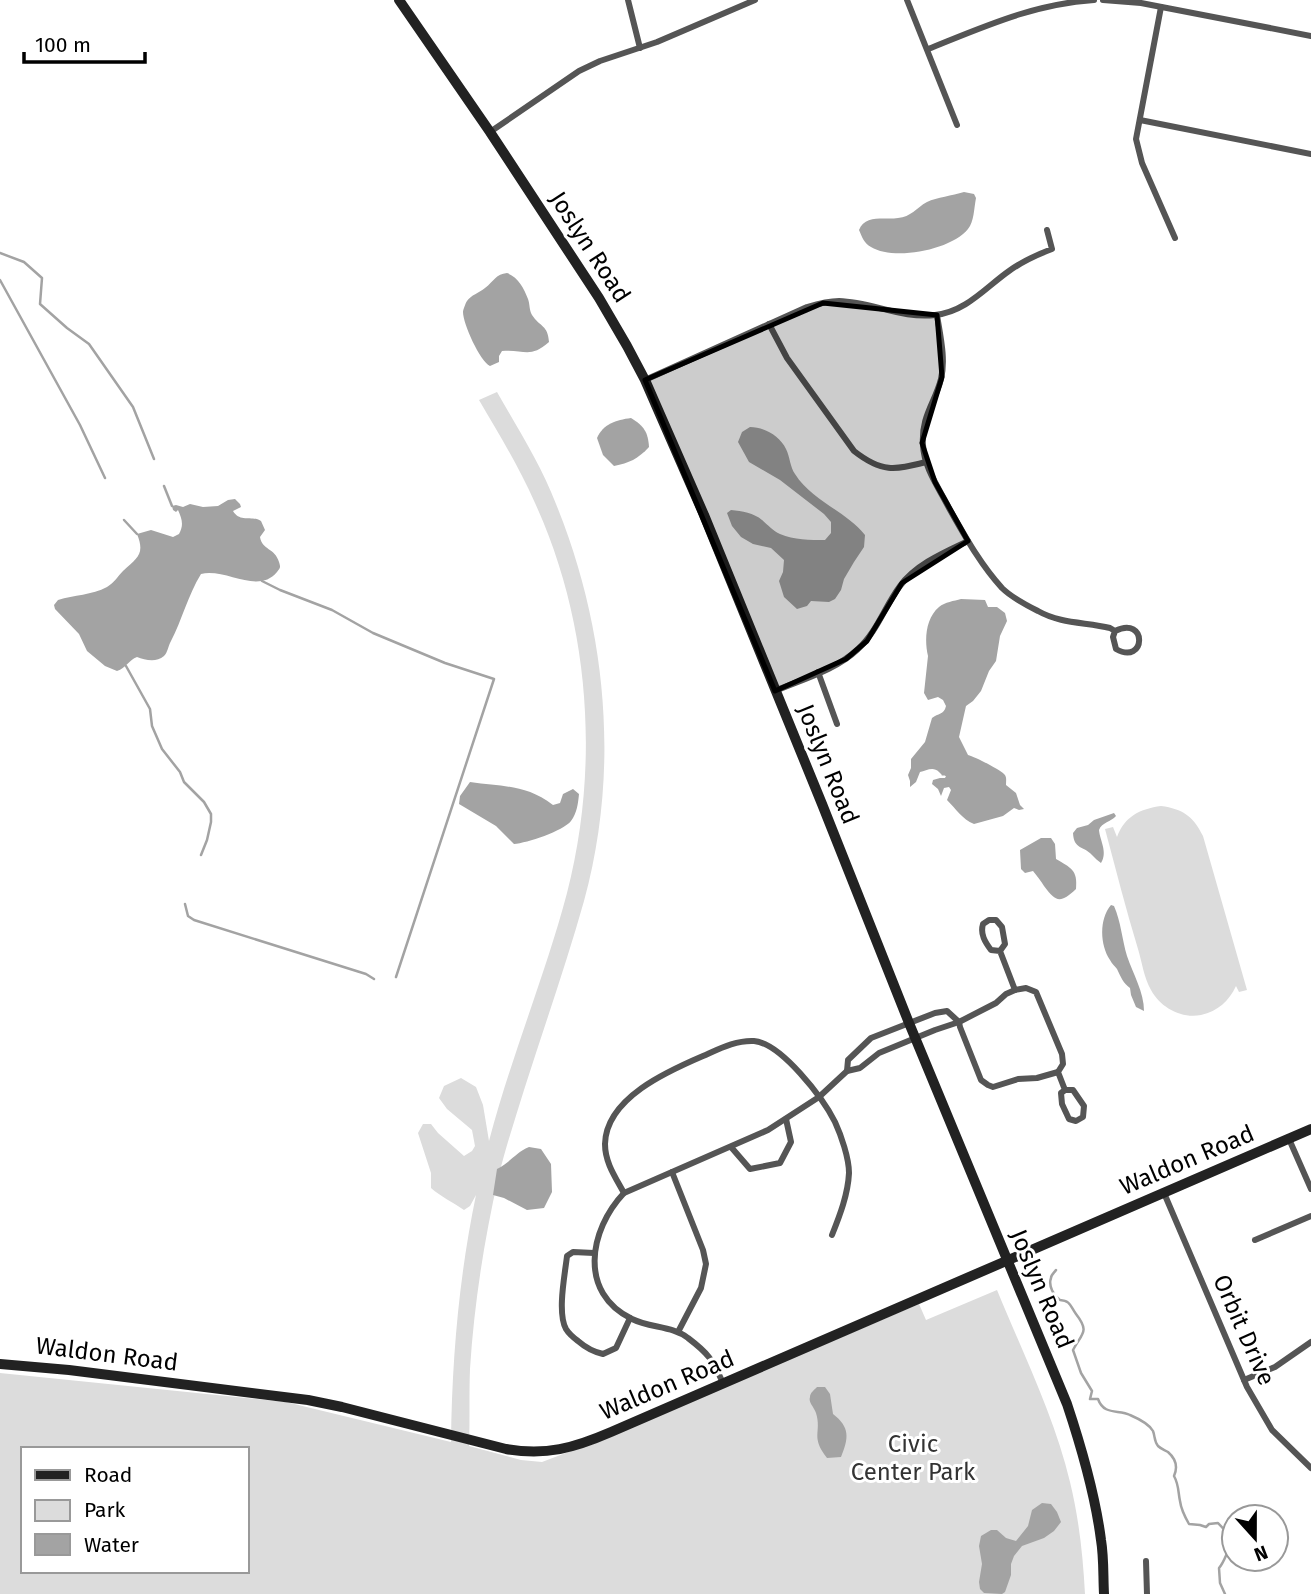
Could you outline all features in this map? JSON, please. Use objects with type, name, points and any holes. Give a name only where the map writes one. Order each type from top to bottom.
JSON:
[{"type":"street","name":"Joslyn Road","points":[[399,0],[599,298],[645,380],[704,515],[915,1038],[1054,1370],[1082,1447],[1102,1544],[1104,1594]]},
{"type":"street","points":[[628,0],[640,48]]},
{"type":"street","points":[[490,132],[579,71],[667,38],[755,0]]},
{"type":"street","points":[[907,0],[957,125]]},
{"type":"street","points":[[928,49],[1043,6],[1094,0]]},
{"type":"street","points":[[1103,0],[1140,3],[1311,36]]},
{"type":"street","points":[[1161,8],[1136,139],[1142,163],[1175,238]]},
{"type":"street","points":[[1140,120],[1311,155]]},
{"type":"street","points":[[645,380],[807,307],[822,303],[838,301],[909,315],[937,315],[962,306],[1031,256],[1052,249],[1047,230]]},
{"type":"street","points":[[937,315],[943,365],[938,387],[924,422],[922,443],[926,463],[968,541],[986,569],[1004,590],[1017,599],[1051,618],[1101,626],[1115,631],[1126,627],[1134,630],[1140,638],[1137,649],[1131,653],[1116,649],[1113,637],[1115,631]]},
{"type":"street","points":[[769,324],[787,358],[854,451],[866,461],[883,468],[898,469],[926,463]]},
{"type":"street","points":[[775,691],[846,660],[867,641],[902,583],[912,573],[968,541]]},
{"type":"street","points":[[818,672],[837,724]]},
{"type":"street","points":[[989,920],[996,920],[1002,927],[1005,944],[1000,951],[991,950],[981,930],[983,924],[989,920]]},
{"type":"street","points":[[1000,951],[1015,990]]},
{"type":"street","points":[[723,1383],[706,1352],[687,1337],[630,1318],[607,1300],[602,1291],[594,1253],[597,1239],[612,1206],[624,1193],[768,1130],[819,1097],[847,1071],[860,1068],[879,1053],[959,1022],[1015,990],[1026,988],[1034,990],[1038,995],[1062,1054],[1063,1063],[1058,1072],[1037,1078],[1018,1079],[999,1086],[988,1086],[981,1080],[959,1022],[947,1012],[934,1013],[871,1038],[848,1060],[847,1071]]},
{"type":"street","points":[[871,1038],[879,1053]]},
{"type":"street","points":[[624,1193],[609,1166],[605,1145],[608,1129],[620,1107],[654,1079],[676,1068],[732,1044],[752,1041],[765,1043],[798,1071],[819,1097],[835,1122],[842,1141],[849,1171],[846,1195],[832,1235]]},
{"type":"street","points":[[1058,1072],[1065,1090]]},
{"type":"street","points":[[1065,1090],[1073,1090],[1084,1106],[1083,1117],[1076,1121],[1069,1119],[1062,1104],[1061,1093],[1065,1090]]},
{"type":"street","points":[[731,1147],[750,1169],[780,1163],[791,1142],[786,1119]]},
{"type":"street","name":"Waldon Road","points":[[0,1363],[308,1400],[494,1447],[532,1452],[556,1451],[579,1445],[1311,1129]]},
{"type":"street","points":[[1289,1139],[1311,1189]]},
{"type":"street","points":[[672,1172],[706,1264],[701,1288],[678,1332]]},
{"type":"street","name":"Orbit Drive","points":[[1164,1193],[1256,1405],[1272,1430],[1311,1468]]},
{"type":"street","points":[[1255,1240],[1311,1216]]},
{"type":"street","points":[[594,1253],[573,1252],[567,1256],[562,1294],[565,1327],[584,1346],[603,1354],[616,1348],[630,1318]]},
{"type":"street","points":[[1244,1380],[1275,1367],[1311,1342]]},
{"type":"street","points":[[1146,1561],[1147,1594]]},
{"type":"highlighted area","points":[[823,303],[937,315],[942,377],[922,443],[935,482],[968,541],[902,583],[867,641],[846,659],[775,691],[645,380]]},
{"type":"green space","name":"Civic Center Park","points":[[497,392],[529,447],[556,504],[587,600],[603,700],[602,801],[584,901],[507,1145],[488,1226],[472,1345],[469,1446],[521,1460],[542,1462],[613,1435],[919,1304],[926,1320],[997,1290],[1047,1409],[1064,1458],[1078,1524],[1085,1594],[0,1594],[0,1373],[286,1402],[451,1442],[458,1318],[476,1195],[470,1206],[464,1210],[431,1188],[431,1173],[418,1133],[423,1124],[431,1124],[464,1156],[472,1151],[475,1146],[472,1130],[447,1109],[439,1098],[444,1086],[461,1078],[476,1087],[483,1105],[489,1141],[567,893],[584,795],[584,695],[578,645],[568,597],[554,549],[509,451],[479,400]]},
{"type":"green space","points":[[1161,806],[1186,815],[1203,836],[1247,990],[1239,992],[1236,986],[1222,1005],[1201,1015],[1186,1015],[1172,1010],[1160,1002],[1151,990],[1105,829],[1113,827],[1117,837],[1124,824],[1134,815]]},
{"type":"water","points":[[964,192],[974,194],[976,198],[973,219],[968,229],[949,243],[922,251],[893,253],[871,247],[863,240],[859,230],[866,222],[903,217],[931,200]]},
{"type":"water","points":[[507,273],[522,287],[531,313],[545,329],[549,342],[532,352],[502,351],[499,362],[490,366],[473,342],[463,311],[471,297],[498,276]]},
{"type":"water","points":[[631,418],[644,430],[649,447],[633,460],[614,466],[603,455],[597,438],[603,429],[611,424]]},
{"type":"water","points":[[750,427],[776,436],[786,449],[793,471],[810,492],[848,519],[865,535],[864,547],[844,579],[841,590],[835,599],[829,602],[811,601],[807,606],[797,609],[784,597],[779,581],[784,560],[771,548],[753,544],[741,537],[732,526],[727,513],[731,510],[755,516],[777,533],[791,537],[825,540],[831,533],[831,522],[824,514],[780,480],[749,462],[738,442],[742,432]]},
{"type":"water","points":[[235,499],[241,507],[233,511],[236,515],[261,521],[265,530],[260,537],[261,541],[277,557],[280,567],[277,572],[261,581],[221,574],[201,574],[166,653],[158,660],[137,657],[117,671],[105,666],[87,651],[79,634],[55,609],[54,605],[58,600],[95,592],[112,584],[139,555],[137,534],[151,530],[173,537],[179,534],[182,528],[181,519],[178,510],[173,510],[172,506],[218,506]]},
{"type":"water","points":[[961,599],[985,600],[988,607],[997,607],[1005,613],[1007,621],[1000,636],[996,661],[981,691],[966,706],[959,737],[968,755],[1004,774],[1006,785],[1016,793],[1024,809],[1014,808],[1003,816],[974,824],[947,800],[951,790],[949,787],[944,788],[941,796],[932,784],[933,780],[946,776],[934,769],[920,772],[916,782],[910,787],[908,775],[911,759],[925,742],[932,718],[946,706],[938,697],[928,700],[924,693],[929,623],[939,607]]},
{"type":"water","points":[[470,782],[523,790],[553,805],[560,803],[563,794],[573,789],[579,794],[577,808],[571,821],[561,829],[514,844],[496,826],[459,804],[460,796]]},
{"type":"water","points":[[1114,813],[1116,816],[1099,830],[1104,851],[1101,863],[1077,845],[1073,833],[1077,828]]},
{"type":"water","points":[[1041,838],[1051,838],[1055,844],[1056,859],[1075,874],[1076,889],[1062,899],[1055,898],[1033,871],[1025,873],[1021,869],[1020,850]]},
{"type":"water","points":[[1111,905],[1114,906],[1118,918],[1144,1011],[1136,1007],[1130,988],[1104,947],[1104,917]]},
{"type":"water","points":[[529,1147],[541,1149],[551,1164],[552,1192],[544,1208],[527,1210],[493,1195],[497,1169]]},
{"type":"water","points":[[817,1387],[825,1387],[830,1394],[833,1414],[845,1428],[846,1444],[841,1457],[827,1458],[819,1444],[816,1413],[810,1403],[811,1393]]},
{"type":"water","points":[[1042,1503],[1051,1504],[1061,1522],[1044,1538],[1022,1546],[1014,1556],[1005,1592],[984,1593],[979,1582],[982,1564],[979,1546],[981,1536],[991,1530],[997,1530],[1006,1538],[1016,1541],[1028,1526],[1032,1510]]},
{"type":"waterway","points":[[0,253],[24,262],[42,278],[40,304],[89,344],[133,407],[154,459]]},
{"type":"waterway","points":[[0,280],[80,425],[105,478]]},
{"type":"waterway","points":[[164,486],[172,506]]},
{"type":"waterway","points":[[124,520],[137,534]]},
{"type":"waterway","points":[[262,581],[332,610],[373,633],[445,663],[494,679],[396,977]]},
{"type":"waterway","points":[[126,666],[150,709],[152,726],[162,749],[180,772],[184,782],[204,802],[211,814],[207,840],[201,855]]},
{"type":"waterway","points":[[185,904],[188,916],[194,920],[366,974],[374,979]]},
{"type":"waterway","points":[[1056,1270],[1050,1281],[1052,1290],[1060,1300],[1070,1304],[1083,1325],[1083,1332],[1073,1350],[1081,1373],[1092,1391],[1090,1399],[1098,1399],[1104,1408],[1126,1413],[1149,1426],[1158,1446],[1168,1452],[1176,1463],[1174,1476],[1181,1507],[1189,1524],[1206,1527],[1209,1524],[1220,1525]]},
{"type":"waterway","points":[[1220,1566],[1220,1583],[1225,1594]]}]
